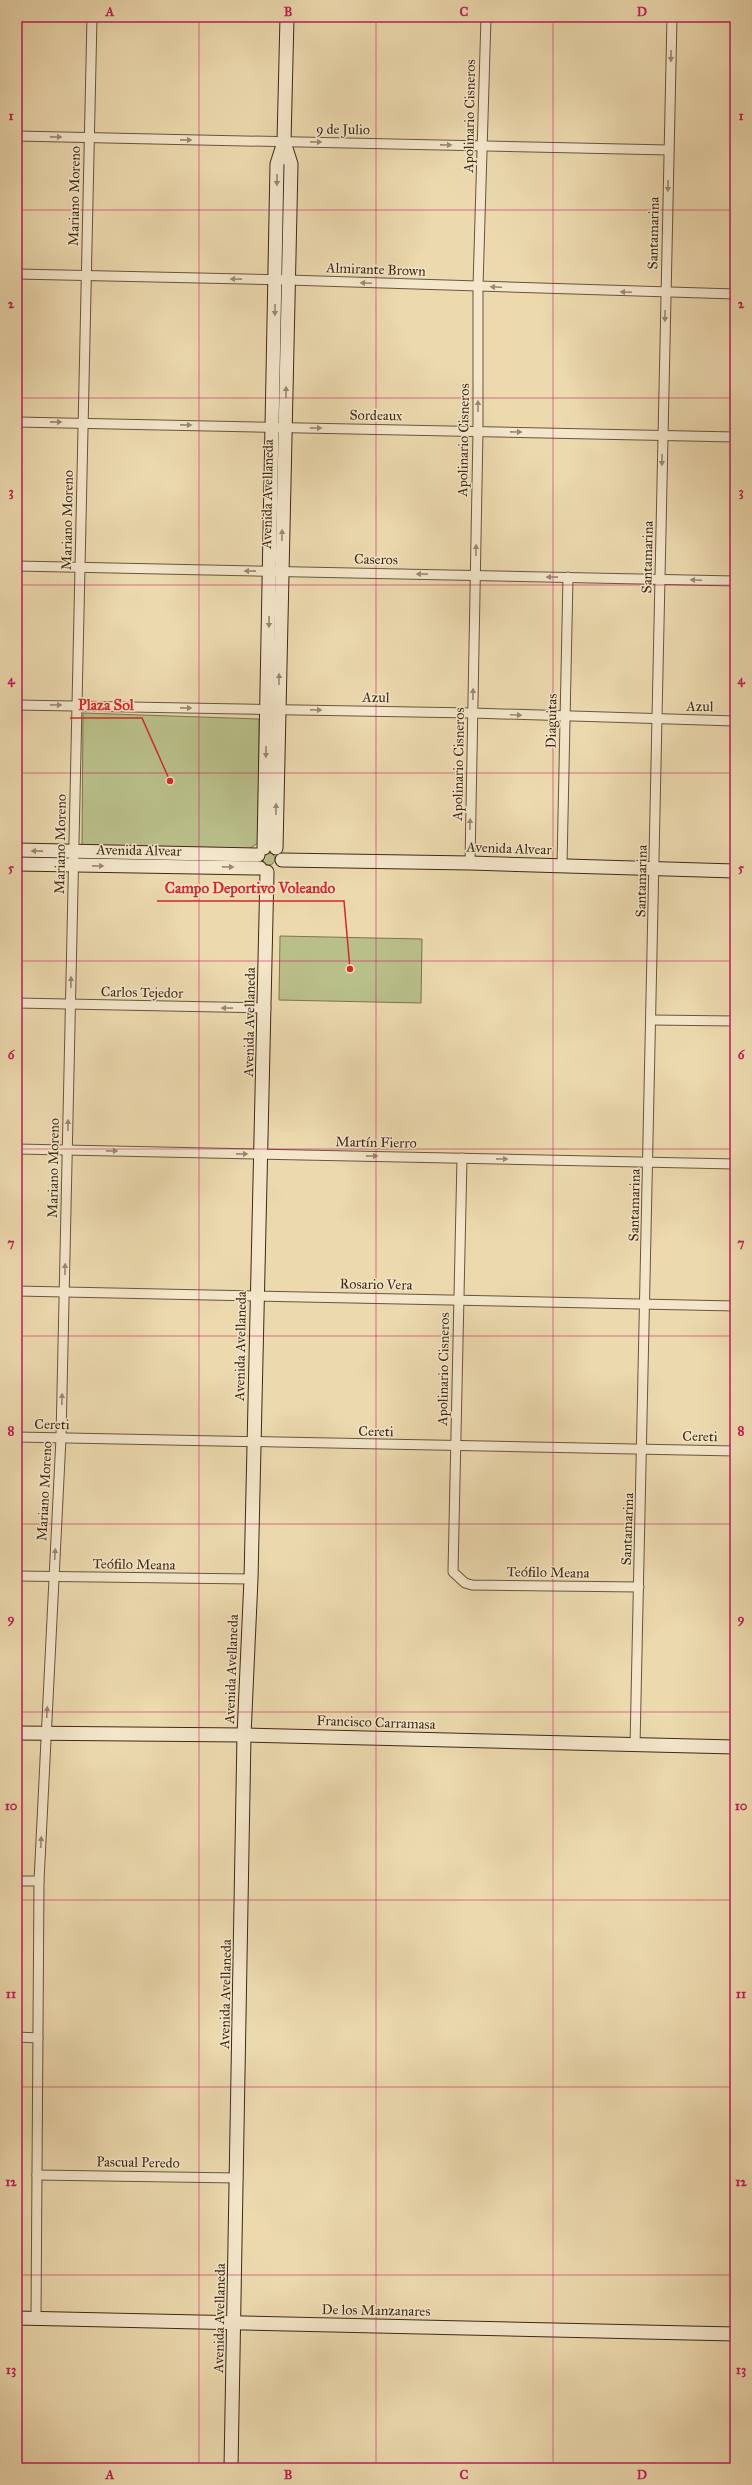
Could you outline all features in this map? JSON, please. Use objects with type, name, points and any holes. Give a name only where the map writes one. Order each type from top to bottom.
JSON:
[{"type":"street","name":"Mariano Moreno","points":[[36,2319],[39,1881],[61,1438],[92,17]]},
{"type":"street","name":"Avenida Avellaneda","points":[[231,2468],[238,2178],[244,1735],[251,1579],[257,1296],[266,1008],[265,858],[273,710],[282,280],[278,164],[284,142],[287,17]]},
{"type":"street","name":"Apolinario Cisneros","points":[[470,863],[478,431],[478,286],[486,17]]},
{"type":"street","name":"Santamarina","points":[[636,1746],[658,719],[662,435],[672,17]]},
{"type":"street","name":"9 de Julio","points":[[17,136],[669,150]]},
{"type":"street","name":"Almirante Brown","points":[[17,274],[478,286],[666,294],[735,294]]},
{"type":"street","name":"Sordeaux","points":[[17,422],[735,437]]},
{"type":"street","name":"Caseros","points":[[17,566],[735,581]]},
{"type":"street","name":"Diaguitas","points":[[562,865],[568,577]]},
{"type":"street","name":"Azul","points":[[17,704],[472,713],[735,721]]},
{"type":"street","name":"Avenida Alvear","points":[[17,850],[265,858]]},
{"type":"street","points":[[280,852],[282,860],[279,868],[265,858],[280,852]]},
{"type":"street","name":"Avenida Alvear","points":[[17,864],[74,865],[265,858]]},
{"type":"street","name":"Avenida Alvear","points":[[282,860],[562,865],[735,871]]},
{"type":"street","name":"Carlos Tejedor","points":[[17,1003],[266,1008]]},
{"type":"street","points":[[652,1020],[735,1021]]},
{"type":"street","name":"Martín Fierro","points":[[17,1149],[735,1164]]},
{"type":"street","name":"Apolinario Cisneros","points":[[459,1579],[452,1566],[462,1158]]},
{"type":"street","name":"Rosario Vera","points":[[17,1291],[735,1306]]},
{"type":"street","name":"Cereti","points":[[17,1437],[254,1443],[735,1451]]},
{"type":"street","name":"Teófilo Meana","points":[[17,1576],[251,1579]]},
{"type":"street","name":"Teófilo Meana","points":[[459,1579],[472,1585],[639,1587]]},
{"type":"street","name":"Francisco Carramasa","points":[[17,1733],[244,1735],[636,1746],[735,1747]]},
{"type":"street","points":[[17,1881],[39,1881]]},
{"type":"street","points":[[17,2037],[38,2038]]},
{"type":"street","name":"Pascual Peredo","points":[[37,2175],[238,2178]]},
{"type":"street","name":"De los Manzanares","points":[[17,2318],[735,2334]]},
{"type":"green space","points":[[282,155],[287,155],[284,273],[279,272]]},
{"type":"green space","points":[[83,713],[259,719],[258,843],[246,851],[82,845]]},
{"type":"green space","points":[[269,853],[273,855],[275,859],[273,863],[269,865],[265,863],[263,859],[265,855]]},
{"type":"green space","points":[[280,936],[422,939],[421,1003],[279,1000]]},
{"type":"place","name":"Plaza Sol","points":[[170,781]]},
{"type":"place","name":"Campo Deportivo Voleando","points":[[350,969]]}]
